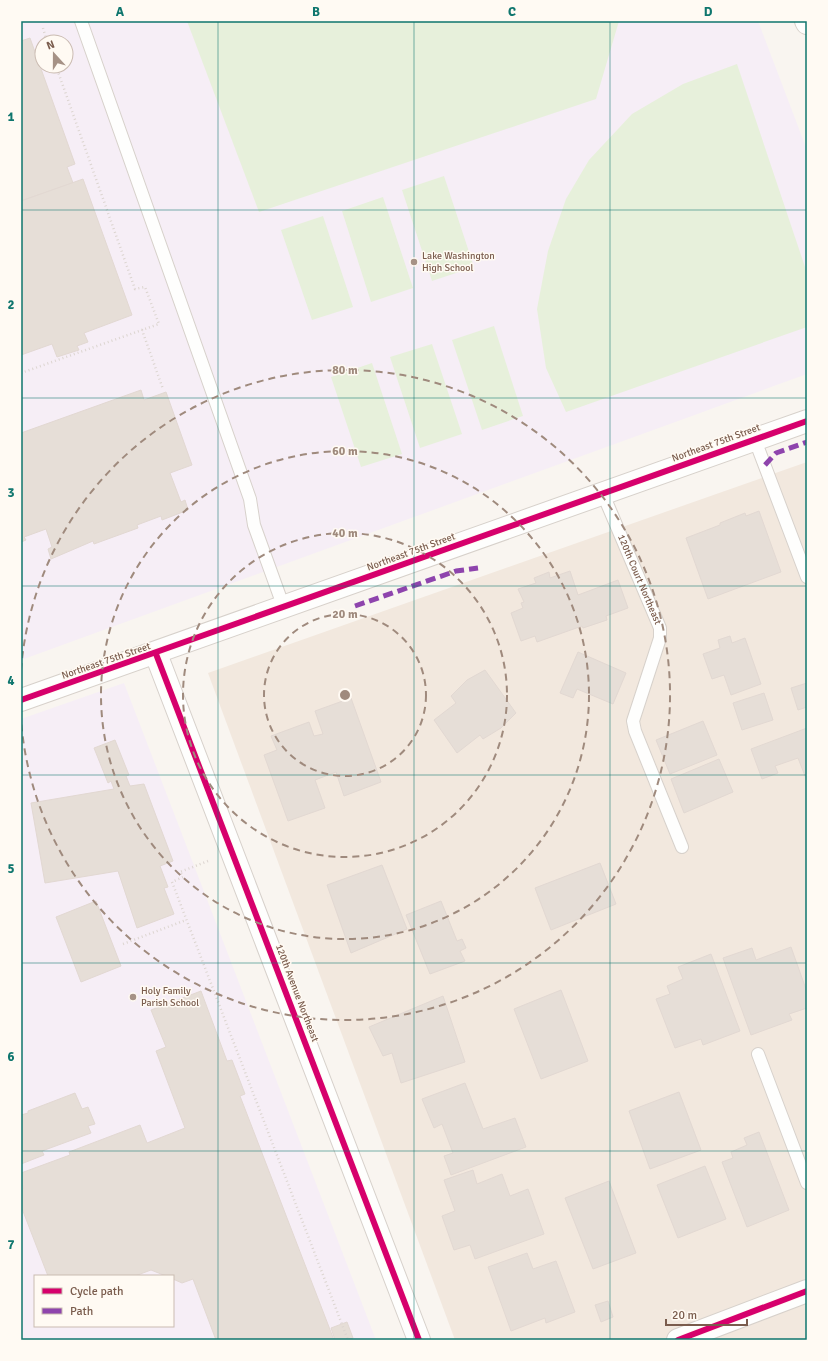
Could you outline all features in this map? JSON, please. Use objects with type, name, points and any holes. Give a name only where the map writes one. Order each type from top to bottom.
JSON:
[{"type":"street","name":"Northeast 75th Street","points":[[21,700],[156,654],[807,421]]},
{"type":"street","name":"120th Avenue Northeast","points":[[156,654],[419,1340]]},
{"type":"street","points":[[678,1340],[807,1291]]},
{"type":"lane","points":[[81,21],[248,492],[254,525],[284,608]]},
{"type":"lane","points":[[755,440],[807,577]]},
{"type":"lane","name":"120th Court Northeast","points":[[603,494],[660,628],[660,638],[633,721],[635,731],[682,847]]},
{"type":"lane","points":[[758,1054],[807,1183]]},
{"type":"path","points":[[42,28],[44,34]]},
{"type":"path","points":[[21,373],[159,324],[144,287],[135,289],[59,74]]},
{"type":"path","points":[[142,330],[163,389]]},
{"type":"path","points":[[232,852],[180,872],[183,877],[172,882],[348,1340]]},
{"type":"path","points":[[123,944],[186,920]]},
{"type":"shaded area","name":"Lake Washington High School","points":[[21,21],[758,21],[807,150],[807,374],[21,660]]},
{"type":"shaded area","points":[[807,462],[807,1340],[455,1340],[208,673]]},
{"type":"shaded area","name":"Holy Family Parish School","points":[[124,683],[376,1340],[21,1340],[21,719]]},
{"type":"green space","points":[[187,21],[619,21],[596,99],[259,212]]},
{"type":"green space","points":[[737,64],[807,273],[807,327],[566,412],[546,368],[537,309],[548,251],[566,199],[589,160],[632,114],[683,84]]},
{"type":"green space","points":[[444,176],[474,267],[432,281],[402,190]]},
{"type":"green space","points":[[383,197],[413,288],[371,302],[342,211]]},
{"type":"green space","points":[[323,216],[353,307],[312,320],[281,230]]},
{"type":"green space","points":[[494,326],[523,416],[482,430],[452,340]]},
{"type":"green space","points":[[432,344],[462,434],[420,448],[390,357]]},
{"type":"green space","points":[[372,363],[402,454],[361,467],[331,377]]},
{"type":"building","points":[[30,38],[34,49],[34,74],[43,74],[75,164],[67,167],[73,183],[21,201],[21,41]]},
{"type":"building","points":[[83,179],[132,315],[84,333],[88,342],[77,346],[79,350],[57,357],[52,344],[21,355],[21,201]]},
{"type":"building","points":[[141,390],[144,400],[166,392],[192,465],[170,473],[181,502],[185,500],[188,510],[162,520],[161,516],[137,525],[138,528],[94,544],[93,541],[51,559],[48,549],[52,547],[46,529],[24,537],[26,540],[21,542],[21,433]]},
{"type":"building","points":[[759,511],[781,572],[708,599],[686,538],[720,525],[720,523],[745,513],[746,516]]},
{"type":"building","points":[[570,571],[578,595],[618,580],[628,608],[606,616],[607,620],[583,628],[582,626],[537,642],[535,636],[521,641],[511,613],[523,608],[521,603],[524,602],[518,589],[536,583],[534,578],[549,572],[550,578]]},
{"type":"building","points":[[730,636],[732,643],[745,638],[761,684],[731,695],[724,675],[712,679],[703,654],[720,648],[718,640]]},
{"type":"building","points":[[578,652],[626,673],[613,704],[577,689],[573,698],[560,693]]},
{"type":"building","points":[[485,670],[516,713],[501,728],[483,739],[480,735],[457,753],[434,720],[456,703],[451,696],[467,680]]},
{"type":"building","points":[[807,683],[807,707],[798,710],[791,688]]},
{"type":"building","points":[[764,693],[773,720],[742,730],[733,703]]},
{"type":"building","points":[[351,698],[381,782],[344,796],[336,772],[315,780],[325,808],[288,821],[264,755],[277,750],[271,736],[309,722],[314,736],[323,734],[315,711]]},
{"type":"building","points":[[703,721],[717,755],[670,774],[656,740]]},
{"type":"building","points":[[807,728],[807,781],[798,758],[775,766],[778,773],[762,779],[751,749]]},
{"type":"building","points":[[115,740],[129,775],[126,776],[130,786],[144,784],[173,861],[160,866],[168,887],[164,888],[174,914],[137,928],[118,871],[45,883],[31,803],[114,789],[111,781],[108,783],[94,748]]},
{"type":"building","points":[[719,759],[733,792],[684,813],[671,779]]},
{"type":"building","points":[[600,863],[616,904],[551,930],[535,888]]},
{"type":"building","points":[[382,865],[407,929],[351,953],[327,885]]},
{"type":"building","points":[[96,901],[121,966],[81,982],[56,917]]},
{"type":"building","points":[[441,901],[457,941],[462,939],[466,948],[460,951],[465,961],[430,974],[406,915]]},
{"type":"building","points":[[791,947],[807,992],[807,1008],[789,1014],[792,1020],[751,1035],[723,958],[752,948],[756,960]]},
{"type":"building","points":[[711,954],[740,1031],[703,1045],[701,1039],[675,1048],[656,999],[670,994],[667,986],[683,979],[678,967]]},
{"type":"building","points":[[561,990],[588,1061],[541,1079],[514,1009]]},
{"type":"building","points":[[201,991],[227,1061],[232,1060],[245,1094],[240,1096],[334,1340],[216,1340],[193,1279],[182,1283],[174,1279],[174,1275],[164,1275],[151,1270],[138,1275],[48,1275],[21,1206],[21,1189],[23,1189],[21,1173],[70,1155],[69,1152],[140,1125],[147,1143],[185,1128],[156,1051],[166,1047],[151,1010]]},
{"type":"building","points":[[443,996],[465,1062],[401,1083],[392,1053],[383,1056],[369,1027]]},
{"type":"building","points":[[465,1083],[483,1129],[515,1118],[526,1147],[451,1175],[444,1156],[453,1153],[442,1124],[434,1128],[422,1099]]},
{"type":"building","points":[[679,1092],[701,1150],[650,1169],[629,1111]]},
{"type":"building","points":[[75,1093],[82,1109],[88,1107],[95,1124],[88,1126],[91,1133],[42,1151],[44,1155],[21,1164],[21,1115]]},
{"type":"building","points":[[759,1132],[789,1210],[747,1227],[722,1162],[733,1158],[731,1152],[747,1145],[744,1138]]},
{"type":"building","points":[[705,1166],[726,1219],[678,1238],[657,1185]]},
{"type":"building","points":[[473,1170],[477,1184],[502,1174],[510,1196],[528,1189],[544,1234],[475,1259],[470,1245],[454,1250],[442,1216],[455,1211],[444,1180]]},
{"type":"building","points":[[609,1181],[636,1253],[593,1269],[565,1198]]},
{"type":"building","points":[[527,1253],[533,1269],[556,1261],[575,1312],[546,1323],[545,1318],[511,1331],[488,1267]]},
{"type":"building","points":[[608,1301],[613,1317],[601,1322],[595,1305]]},
{"type":"building","points":[[347,1322],[353,1338],[347,1340],[335,1340],[331,1328]]},
{"type":"marked path","points":[[765,465],[776,453],[807,442]]},
{"type":"marked path","points":[[355,606],[456,571],[478,568]]},
{"type":"cycle path","points":[[21,700],[807,421]]},
{"type":"cycle path","points":[[156,654],[419,1340]]},
{"type":"cycle path","points":[[678,1340],[807,1291]]},
{"type":"place","name":"Lake Washington High School","points":[[414,262]]},
{"type":"place","name":"Holy Family Parish School","points":[[133,997]]}]
